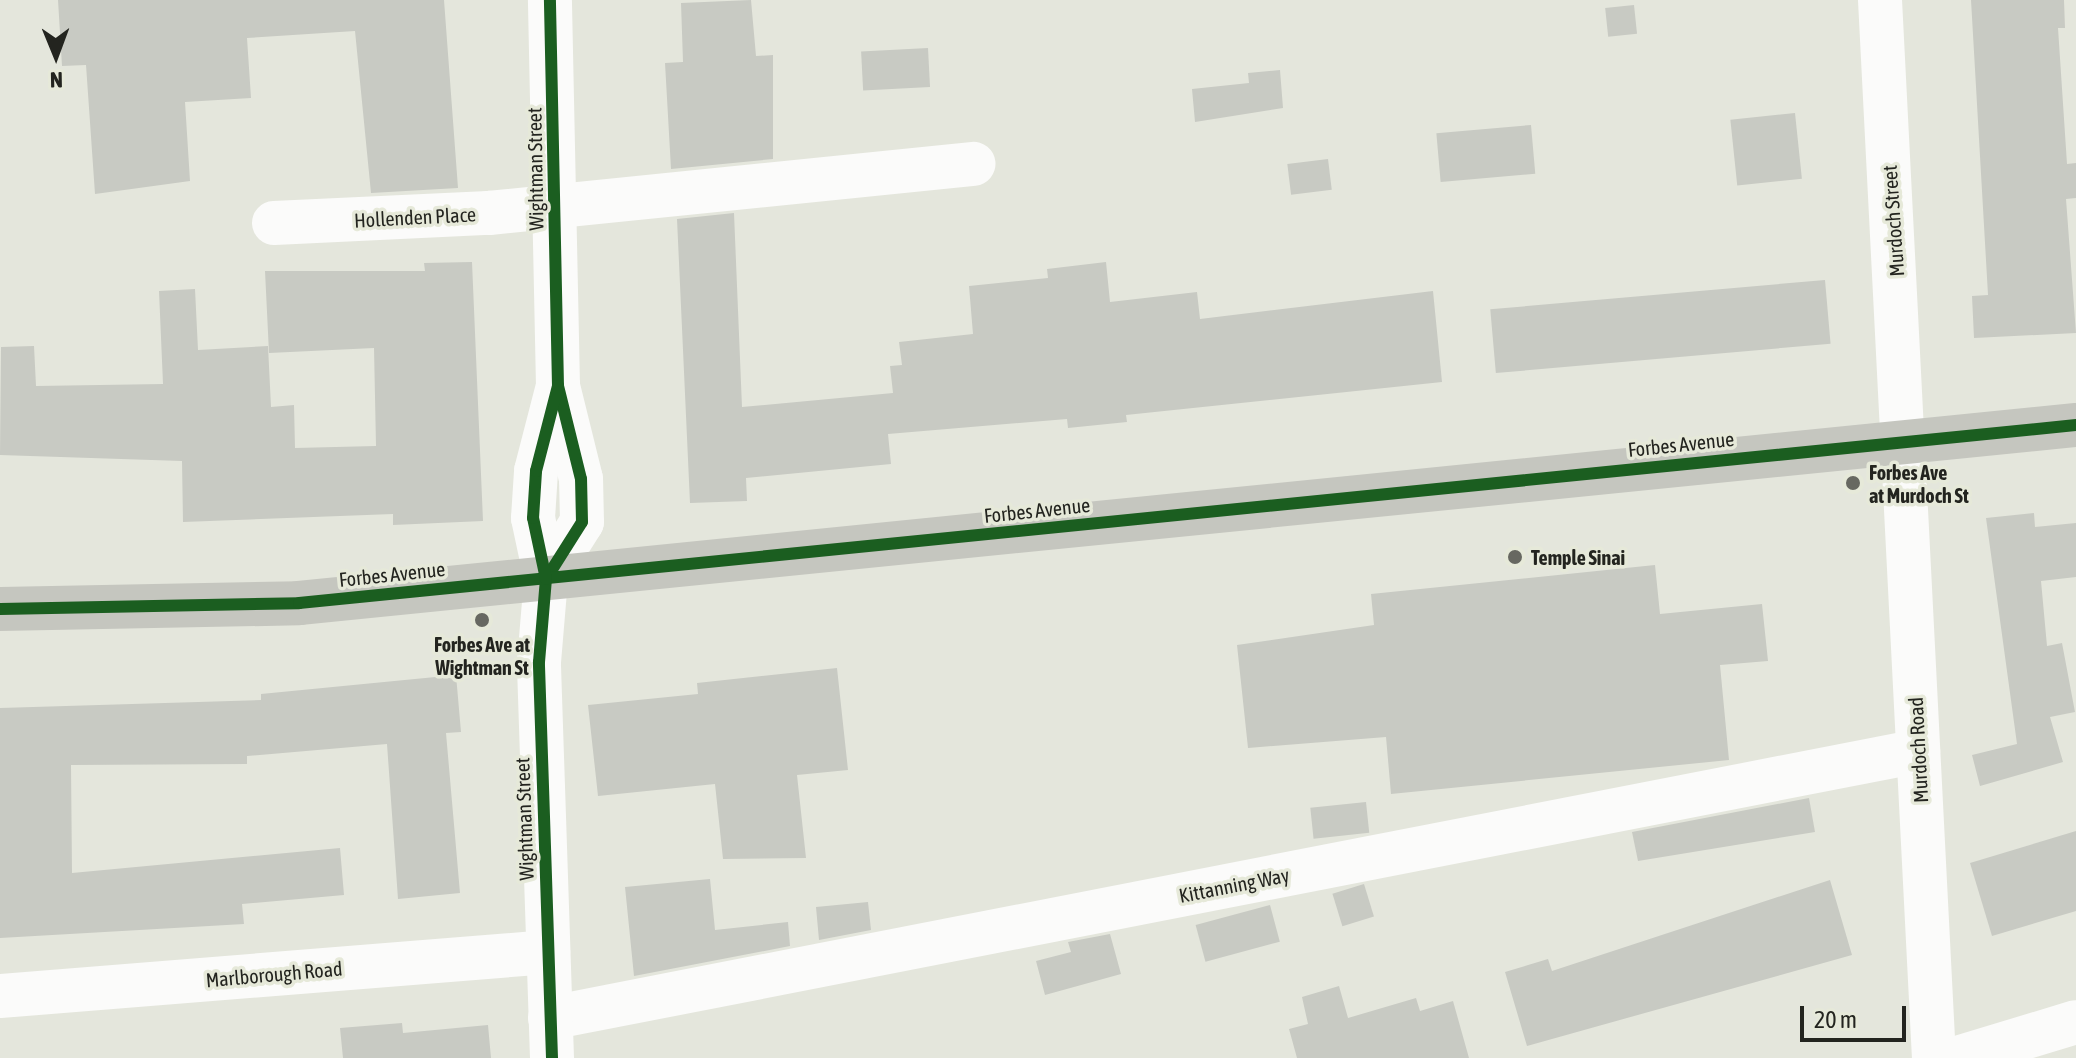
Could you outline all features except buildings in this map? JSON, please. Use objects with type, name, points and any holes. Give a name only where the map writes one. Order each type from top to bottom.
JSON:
[{"type":"main road","name":"Forbes Avenue","points":[[0,609],[299,603],[2076,425]]},
{"type":"street","name":"Wightman Street","points":[[550,0],[558,386],[534,502],[546,579],[539,662],[551,1038]]},
{"type":"street","name":"Murdoch Street","points":[[1880,0],[1906,442]]},
{"type":"street","name":"Hollenden Place","points":[[274,223],[556,206],[974,164]]},
{"type":"street","name":"Murdoch Road","points":[[1906,442],[1934,1058]]},
{"type":"street","name":"Kittanning Way","points":[[551,1038],[1918,751]]},
{"type":"street","name":"Marlborough Road","points":[[0,996],[548,952]]},
{"type":"street","points":[[1957,1058],[2076,1022]]},
{"type":"cycle path","points":[[546,579],[582,522],[581,479],[558,386],[550,0]]},
{"type":"cycle path","points":[[552,1058],[539,662],[546,579],[533,518],[536,471],[558,386]]},
{"type":"cycle path","points":[[0,609],[299,603],[2076,425]]},
{"type":"place","name":"Forbes Ave at Murdoch St","points":[[1853,483]]},
{"type":"place","name":"Temple Sinai","points":[[1515,557]]},
{"type":"place","name":"Forbes Ave at Wightman St","points":[[482,620]]}]
